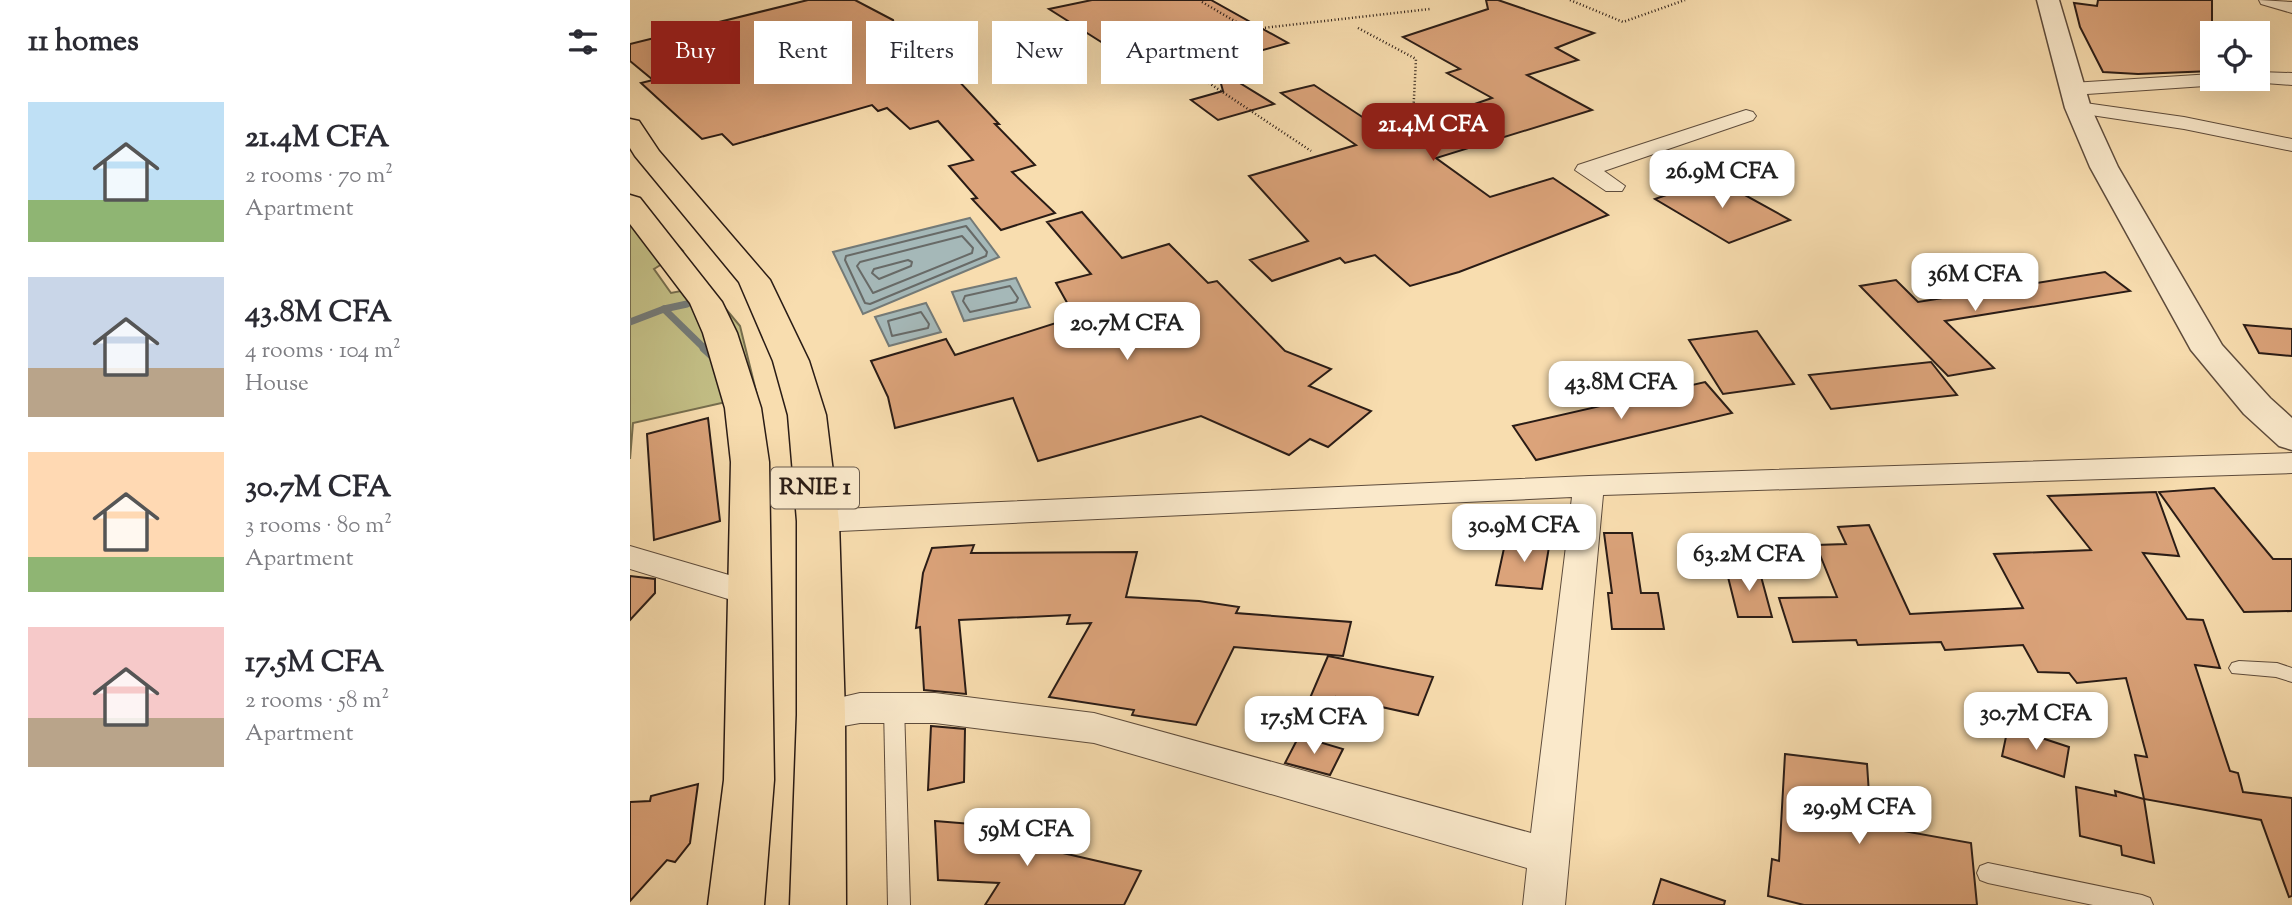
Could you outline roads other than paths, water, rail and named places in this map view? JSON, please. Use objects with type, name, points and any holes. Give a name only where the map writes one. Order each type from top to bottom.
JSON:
[{"type":"highway","name":"RNIE 1","points":[[630,127],[649,156],[754,280],[791,360],[807,415],[818,521],[821,715],[818,905]]},
{"type":"highway","name":"RNIE 1","points":[[630,204],[706,302],[736,380],[743,408],[750,462],[749,780],[736,905]]},
{"type":"street","points":[[2048,0],[2063,47],[2075,99],[2104,167],[2208,349],[2257,406],[2292,438]]},
{"type":"street","points":[[2267,0],[2292,8]]},
{"type":"street","points":[[2270,78],[2292,79]]},
{"type":"street","points":[[2075,99],[2200,82]]},
{"type":"street","points":[[2075,99],[2292,145]]},
{"type":"street","points":[[1614,186],[1586,170],[1746,116]]},
{"type":"street","points":[[818,521],[1589,486],[2292,463]]},
{"type":"street","points":[[1544,905],[1589,486]]},
{"type":"street","points":[[630,557],[751,594]]},
{"type":"street","points":[[821,715],[860,708],[894,706],[934,708],[1094,728],[1549,856]]},
{"type":"lane","points":[[2239,668],[2277,670],[2292,675]]},
{"type":"lane","points":[[894,706],[899,905]]},
{"type":"lane","points":[[1988,873],[2142,905]]},
{"type":"water","points":[[970,218],[999,257],[863,314],[833,252]]},
{"type":"water","points":[[1016,278],[1030,307],[964,321],[952,292]]},
{"type":"water","points":[[926,303],[941,332],[889,346],[875,317]]},
{"type":"waterway","points":[[664,309],[687,304]]},
{"type":"waterway","points":[[630,322],[664,309]]},
{"type":"waterway","points":[[664,309],[706,350]]},
{"type":"waterway","points":[[704,348],[716,359]]}]
